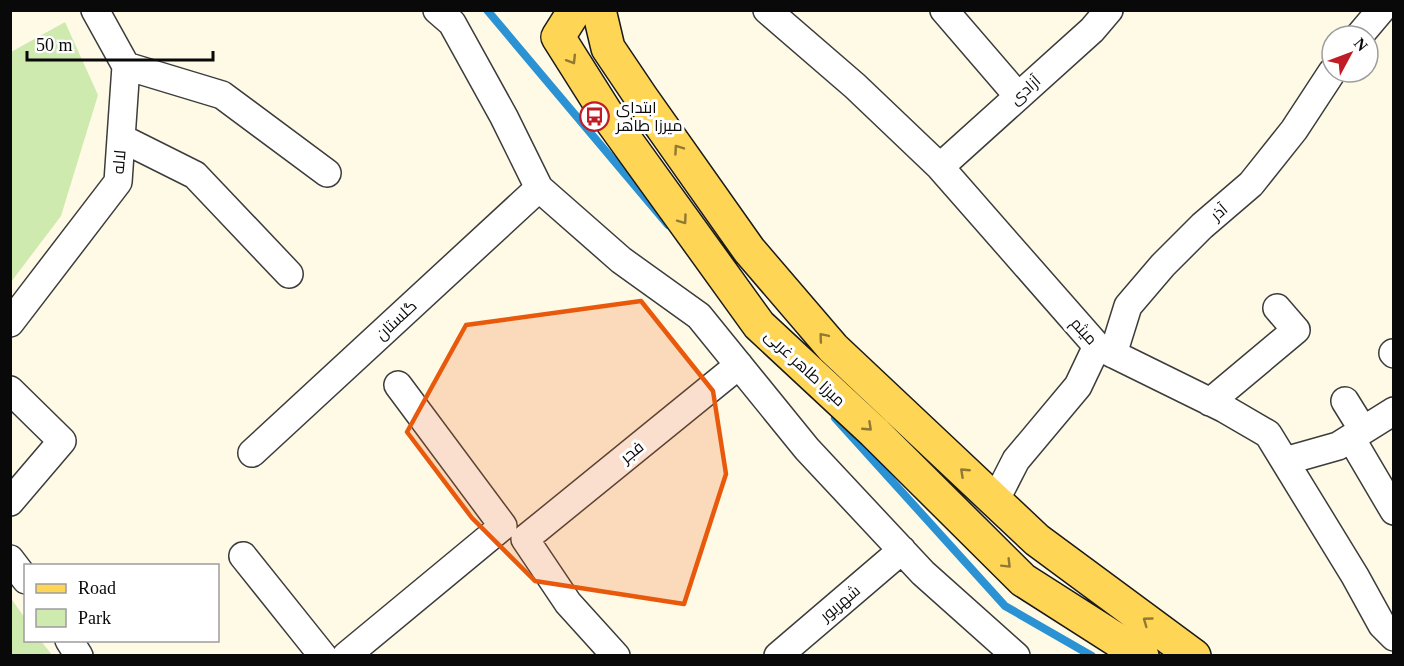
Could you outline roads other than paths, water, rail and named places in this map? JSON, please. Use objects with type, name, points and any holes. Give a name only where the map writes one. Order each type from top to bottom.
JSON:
[{"type":"main road","name":"میرزا طاهر غربی","points":[[575,10],[558,37],[606,114],[759,325],[874,432],[1023,580],[1142,656]]},
{"type":"main road","name":"میرزا طاهر غربی","points":[[598,10],[608,48],[749,249],[833,348],[1037,540],[1194,656]]},
{"type":"street","points":[[95,10],[126,66],[222,95],[327,173]]},
{"type":"street","points":[[437,10],[452,23],[504,117],[539,188],[621,260],[699,316],[807,448],[923,573],[1016,656]]},
{"type":"street","name":"میثم","points":[[767,10],[855,86],[940,167],[1105,350],[1210,402],[1268,434],[1355,576],[1382,625],[1394,637]]},
{"type":"street","name":"آزادی","points":[[940,167],[1092,30],[1109,10]]},
{"type":"street","points":[[1369,24],[1381,10]]},
{"type":"street","points":[[951,13],[1018,96]]},
{"type":"street","name":"لاله","points":[[10,322],[118,182],[126,66]]},
{"type":"street","name":"آذر","points":[[995,501],[1016,460],[1078,387],[1105,350],[1128,306],[1163,265],[1202,226],[1251,184],[1293,130],[1324,84]]},
{"type":"street","points":[[121,138],[195,175],[289,274]]},
{"type":"street","name":"گلستان","points":[[252,453],[539,188]]},
{"type":"street","points":[[1210,402],[1296,330],[1277,308]]},
{"type":"street","name":"فجر","points":[[616,656],[568,603],[525,538],[739,365]]},
{"type":"street","points":[[346,656],[503,526],[398,385]]},
{"type":"street","points":[[10,390],[62,441],[10,502]]},
{"type":"street","points":[[1345,401],[1357,434],[1394,512]]},
{"type":"street","points":[[1285,460],[1338,446],[1394,411]]},
{"type":"street","name":"شهریور","points":[[778,656],[902,550]]},
{"type":"street","points":[[243,556],[322,656]]},
{"type":"street","points":[[10,559],[24,577]]},
{"type":"street","points":[[70,642],[79,656]]},
{"type":"waterway","points":[[487,10],[668,225]]},
{"type":"waterway","points":[[835,418],[1005,606],[1092,656]]},
{"type":"place","name":"ابتدای میرزا طاهر","points":[[595,116]]}]
